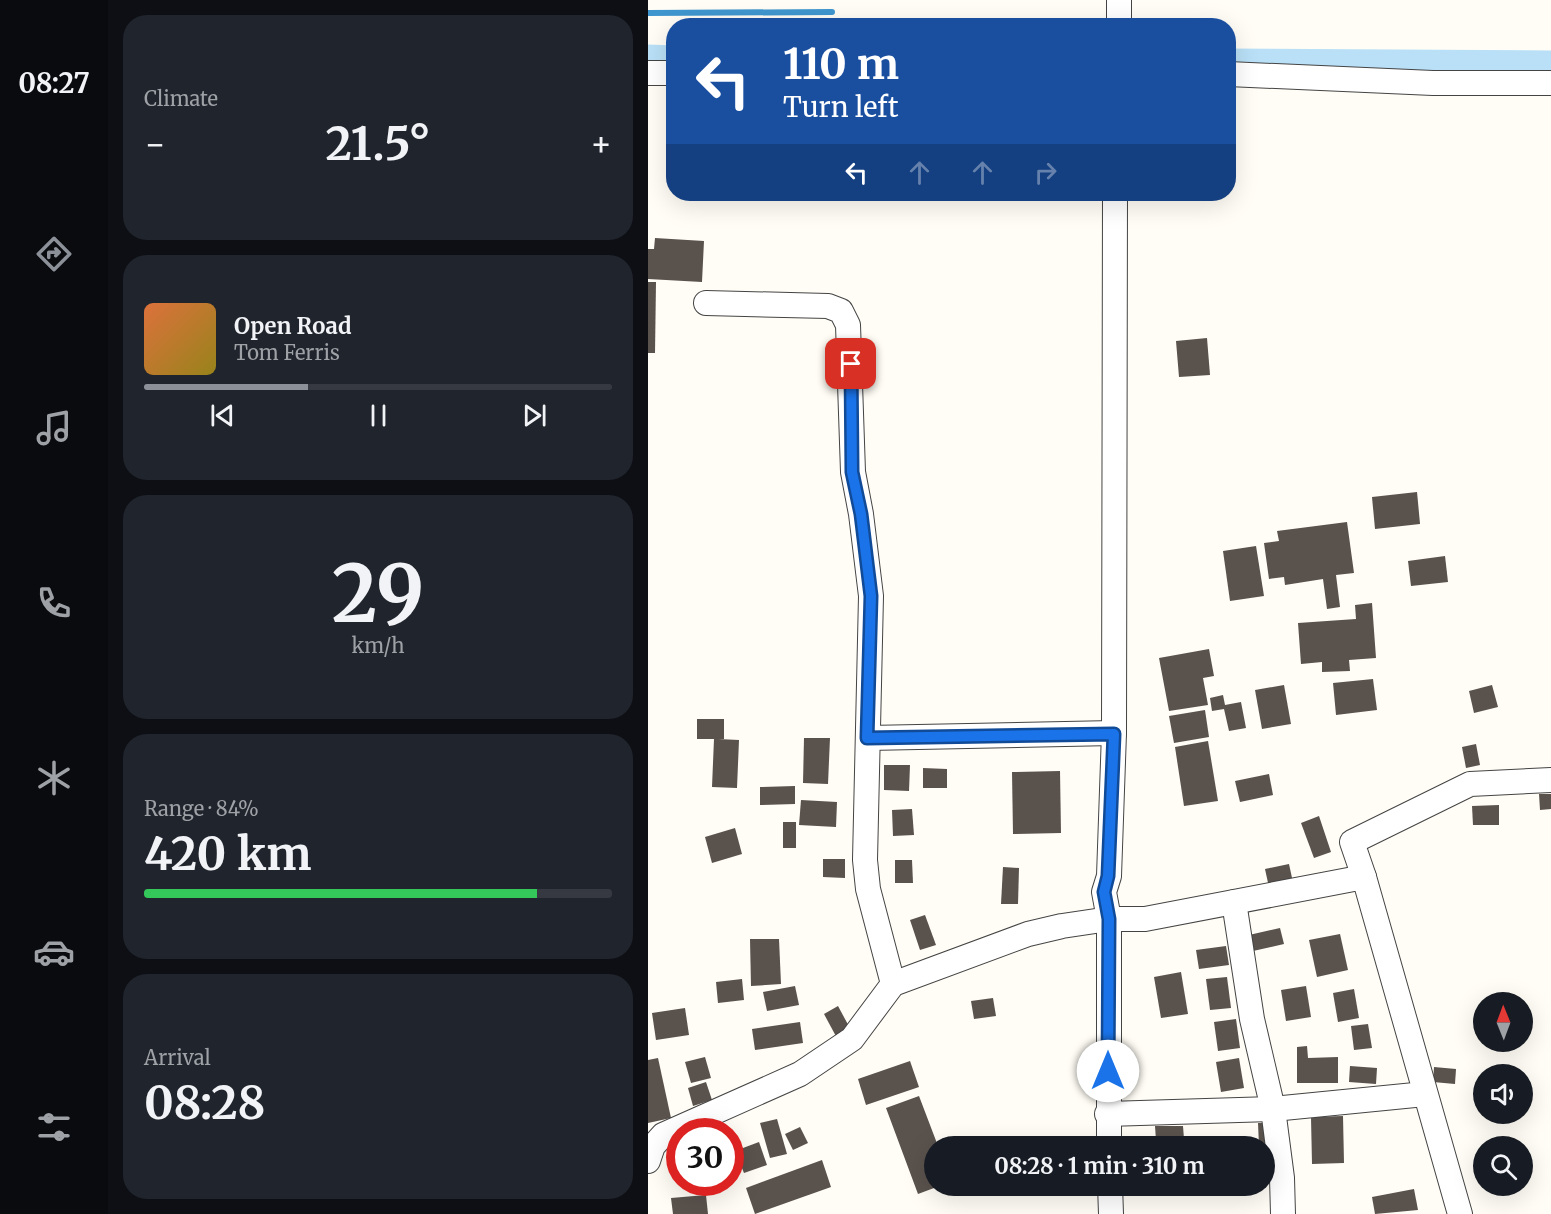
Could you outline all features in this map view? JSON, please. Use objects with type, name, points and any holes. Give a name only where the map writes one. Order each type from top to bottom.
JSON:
[{"type":"street","points":[[1119,0],[1119,18]]},
{"type":"street","points":[[648,73],[666,73]]},
{"type":"street","points":[[1236,74],[1433,83],[1551,83]]},
{"type":"street","points":[[1108,1136],[1109,919],[1104,892],[1108,876],[1114,734],[1114,201]]},
{"type":"street","points":[[706,303],[828,306],[841,311],[848,326],[852,472],[861,514],[871,596],[864,821],[868,889],[893,984]]},
{"type":"street","points":[[867,738],[1114,734]]},
{"type":"street","points":[[1460,1214],[1352,843],[1470,784],[1551,780]]},
{"type":"street","points":[[650,1149],[663,1135],[800,1074],[842,1046],[852,1039],[893,984],[1028,934],[1062,926],[1109,919],[1145,919],[1364,878]]},
{"type":"street","points":[[1234,902],[1252,1019],[1273,1109],[1282,1178],[1283,1214]]},
{"type":"street","points":[[1107,1114],[1273,1109],[1425,1094]]},
{"type":"street","points":[[1110,1196],[1111,1214]]},
{"type":"building","points":[[655,238],[704,241],[702,282],[648,279],[648,249],[654,249]]},
{"type":"building","points":[[648,282],[656,282],[655,353],[648,353]]},
{"type":"building","points":[[1207,338],[1210,375],[1179,377],[1176,341]]},
{"type":"building","points":[[1417,492],[1420,524],[1375,529],[1372,497]]},
{"type":"building","points":[[1347,522],[1354,573],[1336,575],[1340,607],[1327,609],[1323,579],[1285,585],[1284,577],[1269,579],[1264,543],[1279,541],[1277,531]]},
{"type":"building","points":[[1256,546],[1264,596],[1230,601],[1223,551]]},
{"type":"building","points":[[1445,556],[1448,582],[1411,586],[1408,561]]},
{"type":"building","points":[[1372,603],[1376,658],[1349,660],[1350,671],[1322,672],[1322,662],[1301,664],[1298,623],[1356,619],[1355,605]]},
{"type":"building","points":[[1209,649],[1214,676],[1203,678],[1208,705],[1169,711],[1159,658]]},
{"type":"building","points":[[1373,679],[1377,710],[1336,715],[1333,683]]},
{"type":"building","points":[[1284,685],[1291,724],[1262,729],[1255,690]]},
{"type":"building","points":[[1492,685],[1498,707],[1474,713],[1469,691]]},
{"type":"building","points":[[1223,695],[1225,705],[1241,702],[1246,728],[1229,731],[1224,709],[1212,711],[1210,698]]},
{"type":"building","points":[[1205,710],[1209,737],[1174,743],[1169,716]]},
{"type":"building","points":[[697,719],[724,719],[724,739],[718,739],[739,740],[737,788],[712,787],[714,739],[697,739]]},
{"type":"building","points":[[804,738],[830,738],[828,784],[803,783]]},
{"type":"building","points":[[1208,741],[1218,801],[1184,806],[1175,747]]},
{"type":"building","points":[[1476,744],[1480,765],[1466,768],[1462,747]]},
{"type":"building","points":[[884,765],[910,765],[909,791],[884,790]]},
{"type":"building","points":[[923,768],[947,769],[947,788],[923,788]]},
{"type":"building","points":[[1060,771],[1061,833],[1013,834],[1012,772]]},
{"type":"building","points":[[1269,774],[1273,795],[1240,802],[1235,781]]},
{"type":"building","points":[[795,786],[795,804],[760,805],[760,787]]},
{"type":"building","points":[[1539,794],[1551,794],[1551,809],[1540,810]]},
{"type":"building","points":[[801,800],[837,802],[836,827],[799,825]]},
{"type":"building","points":[[1499,805],[1499,825],[1473,825],[1472,806]]},
{"type":"building","points":[[912,809],[914,835],[893,836],[892,810]]},
{"type":"building","points":[[1319,816],[1331,852],[1314,858],[1301,823]]},
{"type":"building","points":[[783,822],[796,822],[796,848],[783,848]]},
{"type":"building","points":[[735,828],[742,854],[712,863],[705,837]]},
{"type":"building","points":[[823,859],[845,859],[845,878],[823,877]]},
{"type":"building","points":[[895,860],[912,860],[913,883],[895,883]]},
{"type":"building","points":[[1289,864],[1294,887],[1270,892],[1265,869]]},
{"type":"building","points":[[1003,867],[1019,868],[1018,904],[1001,904]]},
{"type":"building","points":[[925,915],[936,945],[920,950],[910,920]]},
{"type":"building","points":[[1280,928],[1284,944],[1253,951],[1249,935]]},
{"type":"building","points":[[1340,934],[1348,970],[1317,977],[1309,940]]},
{"type":"building","points":[[750,939],[779,939],[781,984],[751,986]]},
{"type":"building","points":[[1226,946],[1229,965],[1199,969],[1196,950]]},
{"type":"building","points":[[1181,972],[1188,1014],[1161,1018],[1154,977]]},
{"type":"building","points":[[1227,977],[1231,1008],[1210,1010],[1206,979]]},
{"type":"building","points":[[742,979],[744,1000],[718,1003],[716,982]]},
{"type":"building","points":[[795,986],[799,1005],[767,1011],[763,992]]},
{"type":"building","points":[[1306,986],[1311,1017],[1286,1021],[1281,990]]},
{"type":"building","points":[[1354,989],[1359,1018],[1338,1022],[1333,993]]},
{"type":"building","points":[[993,998],[996,1016],[974,1019],[971,1001]]},
{"type":"building","points":[[838,1006],[852,1032],[838,1040],[824,1014]]},
{"type":"building","points":[[685,1008],[689,1035],[656,1040],[652,1013]]},
{"type":"building","points":[[1236,1019],[1240,1048],[1218,1051],[1214,1022]]},
{"type":"building","points":[[800,1022],[803,1043],[755,1050],[752,1029]]},
{"type":"building","points":[[1368,1024],[1372,1048],[1354,1050],[1351,1026]]},
{"type":"building","points":[[1307,1046],[1308,1058],[1338,1057],[1338,1083],[1297,1083],[1297,1047]]},
{"type":"building","points":[[705,1057],[711,1078],[691,1083],[685,1062]]},
{"type":"building","points":[[658,1058],[671,1118],[648,1123],[648,1060]]},
{"type":"building","points":[[1239,1058],[1244,1088],[1221,1092],[1216,1062]]},
{"type":"building","points":[[910,1061],[919,1087],[866,1105],[858,1079]]},
{"type":"building","points":[[1350,1066],[1377,1068],[1376,1084],[1349,1082]]},
{"type":"building","points":[[1434,1067],[1456,1069],[1455,1084],[1433,1082]]},
{"type":"building","points":[[706,1082],[712,1100],[693,1106],[688,1088]]},
{"type":"building","points":[[919,1096],[934,1136],[924,1136],[924,1192],[918,1194],[886,1108]]},
{"type":"building","points":[[1343,1116],[1344,1163],[1312,1164],[1311,1117]]},
{"type":"building","points":[[777,1119],[787,1154],[770,1158],[760,1123]]},
{"type":"building","points":[[1258,1123],[1270,1123],[1271,1136],[1259,1136]]},
{"type":"building","points":[[1155,1126],[1183,1126],[1184,1136],[1156,1136]]},
{"type":"building","points":[[800,1127],[808,1143],[793,1150],[785,1134]]},
{"type":"building","points":[[759,1142],[767,1165],[744,1173],[744,1148]]},
{"type":"building","points":[[822,1160],[831,1187],[755,1214],[746,1188]]},
{"type":"building","points":[[1414,1189],[1418,1210],[1375,1214],[1372,1197]]},
{"type":"building","points":[[706,1196],[708,1214],[673,1214],[671,1198]]},
{"type":"waterway","points":[[648,13],[832,12]]},
{"type":"waterway","points":[[648,55],[666,56]]},
{"type":"waterway","points":[[1236,59],[1551,61]]},
{"type":"route","points":[[851,364],[852,472],[861,514],[871,596],[867,738],[1114,734],[1108,876],[1104,892],[1109,919],[1108,1071]]}]
